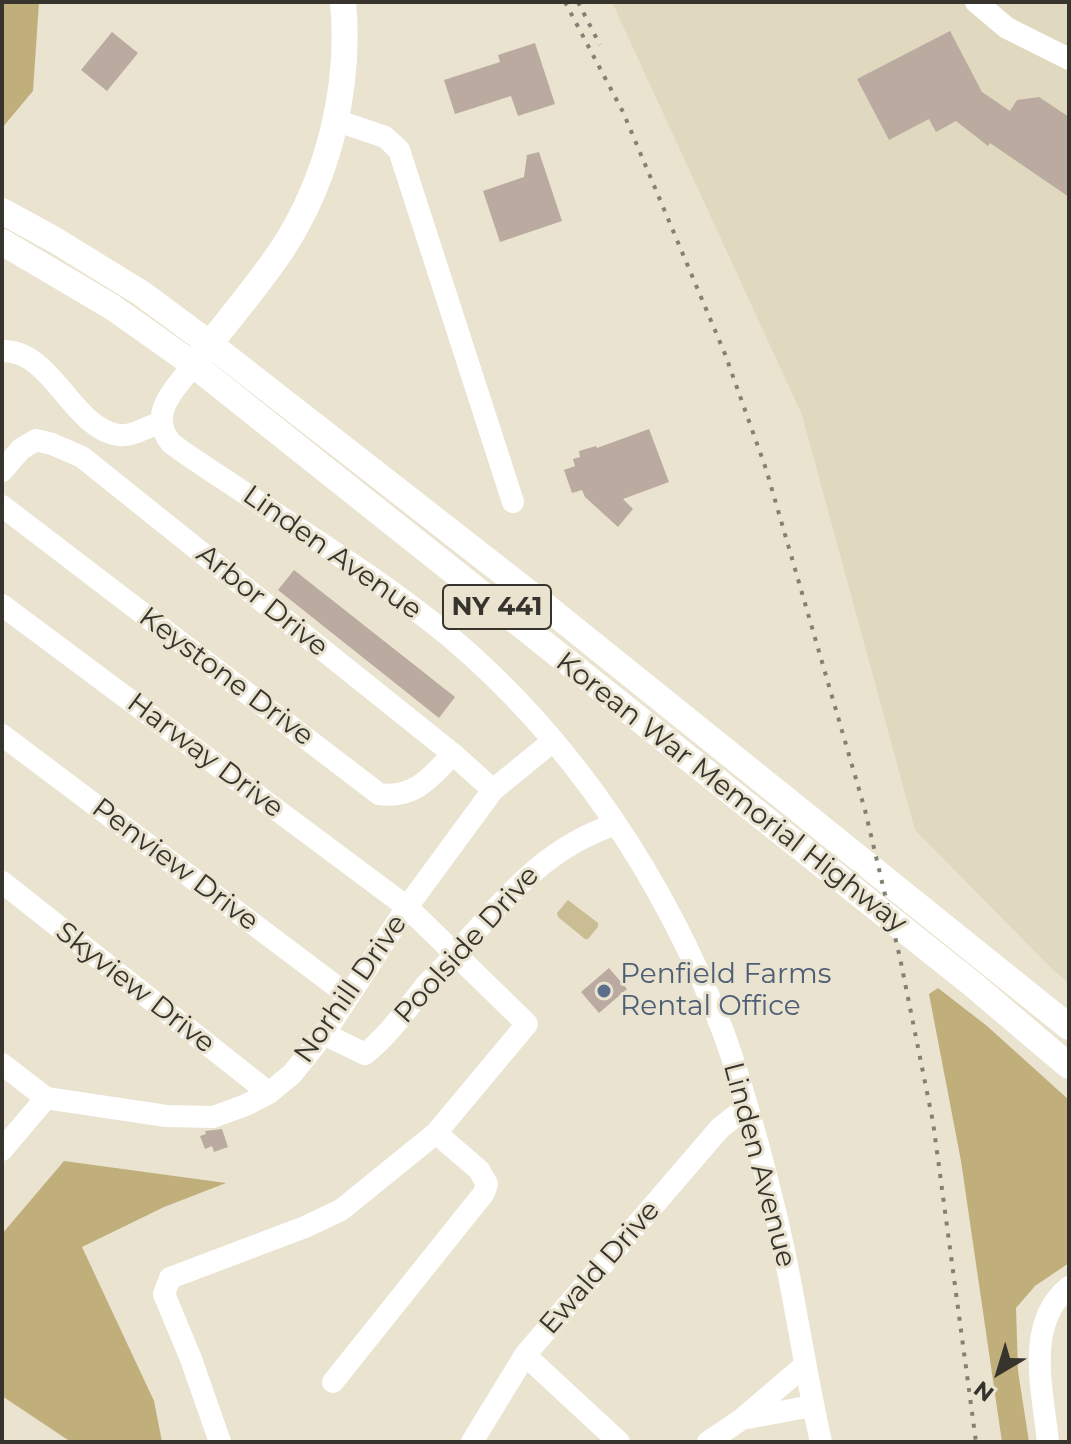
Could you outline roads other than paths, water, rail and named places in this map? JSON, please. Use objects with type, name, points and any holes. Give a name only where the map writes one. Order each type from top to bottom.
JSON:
[{"type":"main road","points":[[202,354],[266,272],[295,228],[319,173],[335,120],[344,53],[343,2]]},
{"type":"main road","name":"Korean War Memorial Highway","points":[[2,211],[141,293],[202,354],[1069,1066]]},
{"type":"main road","name":"Korean War Memorial Highway","points":[[2,242],[112,307],[202,354],[538,600],[1069,1027]]},
{"type":"street","points":[[976,2],[1007,28],[1069,59]]},
{"type":"street","points":[[335,120],[385,137],[399,150],[513,502]]},
{"type":"street","points":[[2,351],[14,352],[38,366],[84,414],[106,431],[122,436],[161,423],[164,403],[202,354]]},
{"type":"street","name":"Linden Avenue","points":[[161,423],[166,437],[178,448],[368,574],[450,637],[509,692],[553,741],[616,824],[656,889],[694,961],[725,1037],[776,1215],[821,1442]]},
{"type":"street","name":"Arbor Drive","points":[[2,471],[21,449],[36,440],[69,450],[91,463],[453,754],[493,790]]},
{"type":"street","name":"Keystone Drive","points":[[2,506],[379,794],[394,797],[422,787],[453,754]]},
{"type":"street","name":"Harway Drive","points":[[2,605],[407,907],[527,1024],[436,1133]]},
{"type":"street","name":"Penview Drive","points":[[2,735],[349,996]]},
{"type":"street","name":"Norhill Drive","points":[[2,1064],[46,1098],[166,1116],[213,1117],[269,1093],[292,1074],[324,1034],[407,907],[493,790],[553,741]]},
{"type":"street","name":"Poolside Drive","points":[[324,1034],[365,1054],[381,1041],[522,880],[549,856],[595,830],[616,824]]},
{"type":"street","name":"Skyview Drive","points":[[2,882],[269,1093]]},
{"type":"street","points":[[2,1150],[46,1098]]},
{"type":"street","name":"Ewald Drive","points":[[472,1442],[525,1355],[720,1128],[738,1114],[748,1111]]},
{"type":"street","points":[[220,1442],[164,1294],[170,1278],[305,1227],[341,1210],[436,1133],[479,1170],[487,1184],[484,1193],[333,1382]]},
{"type":"street","points":[[1048,1442],[1041,1367],[1043,1326],[1049,1309],[1069,1287]]},
{"type":"street","points":[[525,1355],[619,1442]]},
{"type":"street","points":[[708,1442],[742,1419],[804,1366]]},
{"type":"street","points":[[742,1419],[812,1406]]},
{"type":"railway","points":[[565,2],[623,112],[725,354],[766,469],[865,810],[900,958],[933,1122],[976,1442]]},
{"type":"railway","points":[[578,2],[600,45]]},
{"type":"place","name":"Penfield Farms Rental Office","points":[[604,991]]}]
